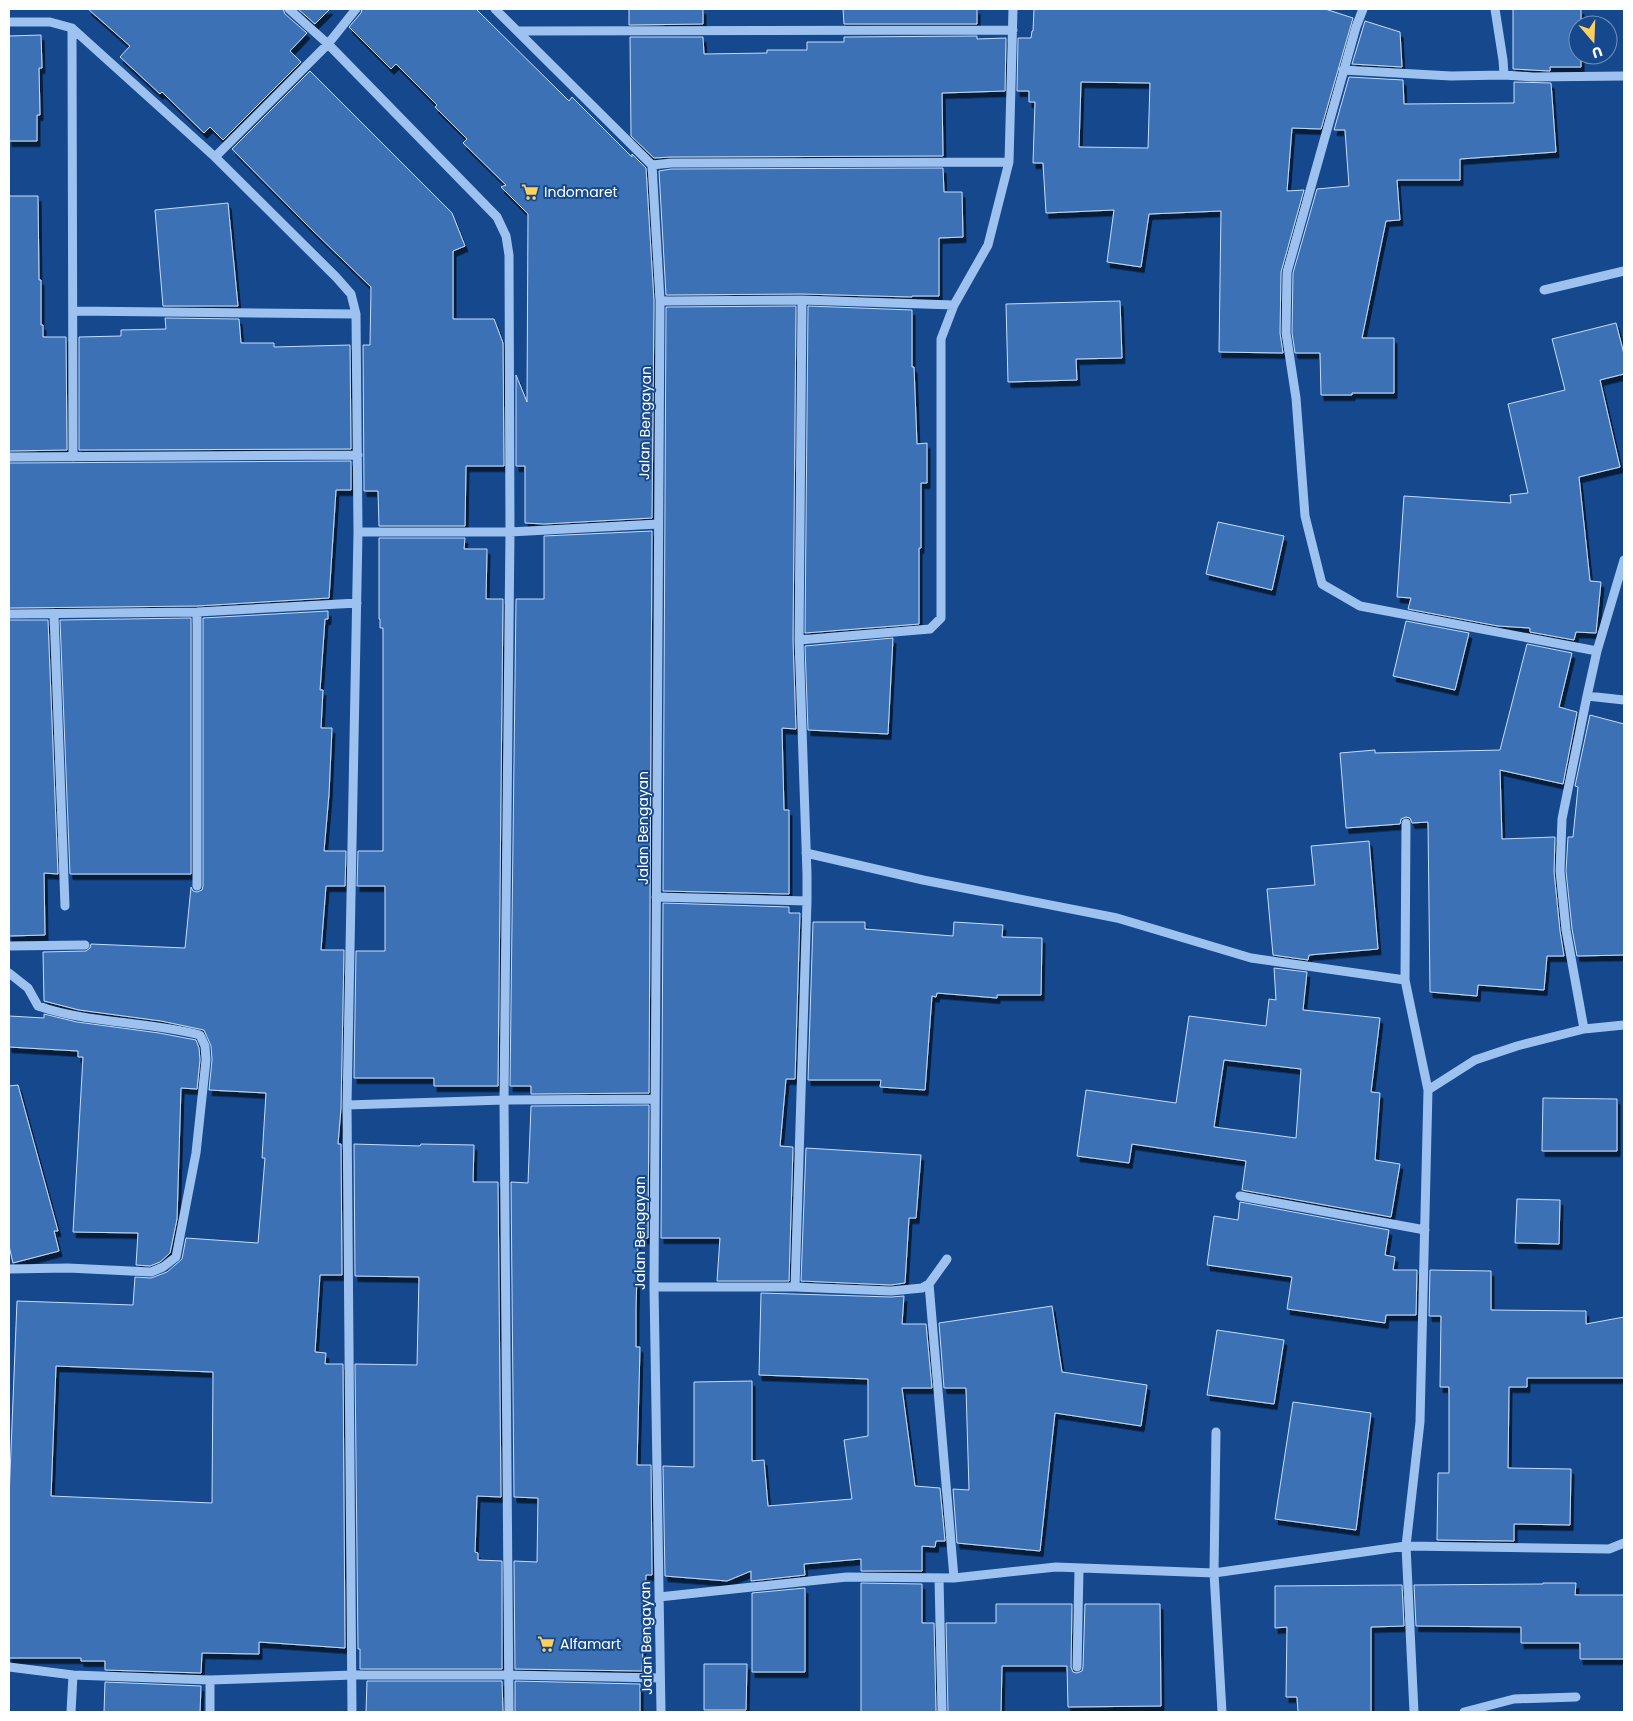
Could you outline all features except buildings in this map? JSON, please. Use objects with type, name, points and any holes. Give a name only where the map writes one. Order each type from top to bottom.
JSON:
[{"type":"street","points":[[289,9],[328,44],[497,217],[506,236],[509,255],[510,532],[504,1100],[509,1712]]},
{"type":"street","points":[[215,157],[328,44],[356,9]]},
{"type":"street","points":[[495,9],[652,165],[671,163],[1009,162]]},
{"type":"street","points":[[799,640],[930,628],[941,618],[941,339],[954,304],[988,245],[1009,162],[1014,9]]},
{"type":"street","points":[[1363,9],[1356,27],[1287,272],[1286,333],[1296,398],[1305,516],[1322,584],[1360,606],[1597,651]]},
{"type":"street","points":[[1495,9],[1504,74]]},
{"type":"street","points":[[9,22],[50,22],[72,28],[215,157],[336,276],[351,294],[356,314],[358,532],[347,1105],[352,1712]]},
{"type":"street","points":[[72,28],[73,457]]},
{"type":"street","points":[[518,31],[1013,30]]},
{"type":"street","points":[[1344,70],[1451,76],[1504,74],[1533,77],[1624,76]]},
{"type":"street","name":"Jalan Bengayan","points":[[652,165],[660,302],[654,1287],[661,1712]]},
{"type":"street","points":[[1544,290],[1624,271]]},
{"type":"street","points":[[660,302],[802,300],[954,304]]},
{"type":"street","points":[[795,1286],[807,901],[799,640],[802,300]]},
{"type":"street","points":[[73,311],[356,314]]},
{"type":"street","points":[[9,457],[358,456]]},
{"type":"street","points":[[358,532],[510,532],[658,524]]},
{"type":"street","points":[[1584,1029],[1566,930],[1560,871],[1562,819],[1597,651],[1624,560]]},
{"type":"street","points":[[9,614],[197,612],[357,603]]},
{"type":"street","points":[[197,612],[197,886]]},
{"type":"street","points":[[54,614],[65,906]]},
{"type":"street","points":[[1587,696],[1624,700]]},
{"type":"street","points":[[1406,822],[1406,980],[1428,1090],[1420,1422],[1406,1546],[1414,1712]]},
{"type":"street","points":[[806,852],[923,880],[1117,918],[1251,958],[1406,980]]},
{"type":"street","points":[[656,897],[807,901]]},
{"type":"street","points":[[9,946],[85,945]]},
{"type":"street","points":[[9,973],[28,988],[38,1006],[59,1013],[187,1031],[200,1035],[205,1046],[206,1060],[196,1153],[176,1257],[163,1267],[151,1272],[68,1268],[9,1269]]},
{"type":"street","points":[[1428,1090],[1475,1060],[1517,1046],[1584,1029],[1624,1025]]},
{"type":"street","points":[[347,1105],[504,1100],[655,1100]]},
{"type":"street","points":[[1240,1196],[1425,1230]]},
{"type":"street","points":[[654,1287],[795,1286],[891,1291],[922,1288],[929,1284],[947,1259]]},
{"type":"street","points":[[929,1284],[954,1578]]},
{"type":"street","points":[[1216,1432],[1214,1573],[1222,1712]]},
{"type":"street","points":[[659,1597],[847,1578],[954,1578],[1056,1567],[1214,1573],[1406,1546],[1609,1549],[1624,1543]]},
{"type":"street","points":[[1076,1667],[1079,1569]]},
{"type":"street","points":[[939,1578],[942,1712]]},
{"type":"street","points":[[9,1667],[73,1675],[210,1680],[353,1675],[508,1675],[660,1678]]},
{"type":"street","points":[[71,1712],[73,1675]]},
{"type":"street","points":[[210,1680],[210,1712]]},
{"type":"street","points":[[1464,1712],[1514,1699],[1576,1697]]},
{"type":"place","name":"Indomaret","points":[[530,192]]},
{"type":"place","name":"Alfamart","points":[[546,1644]]}]
